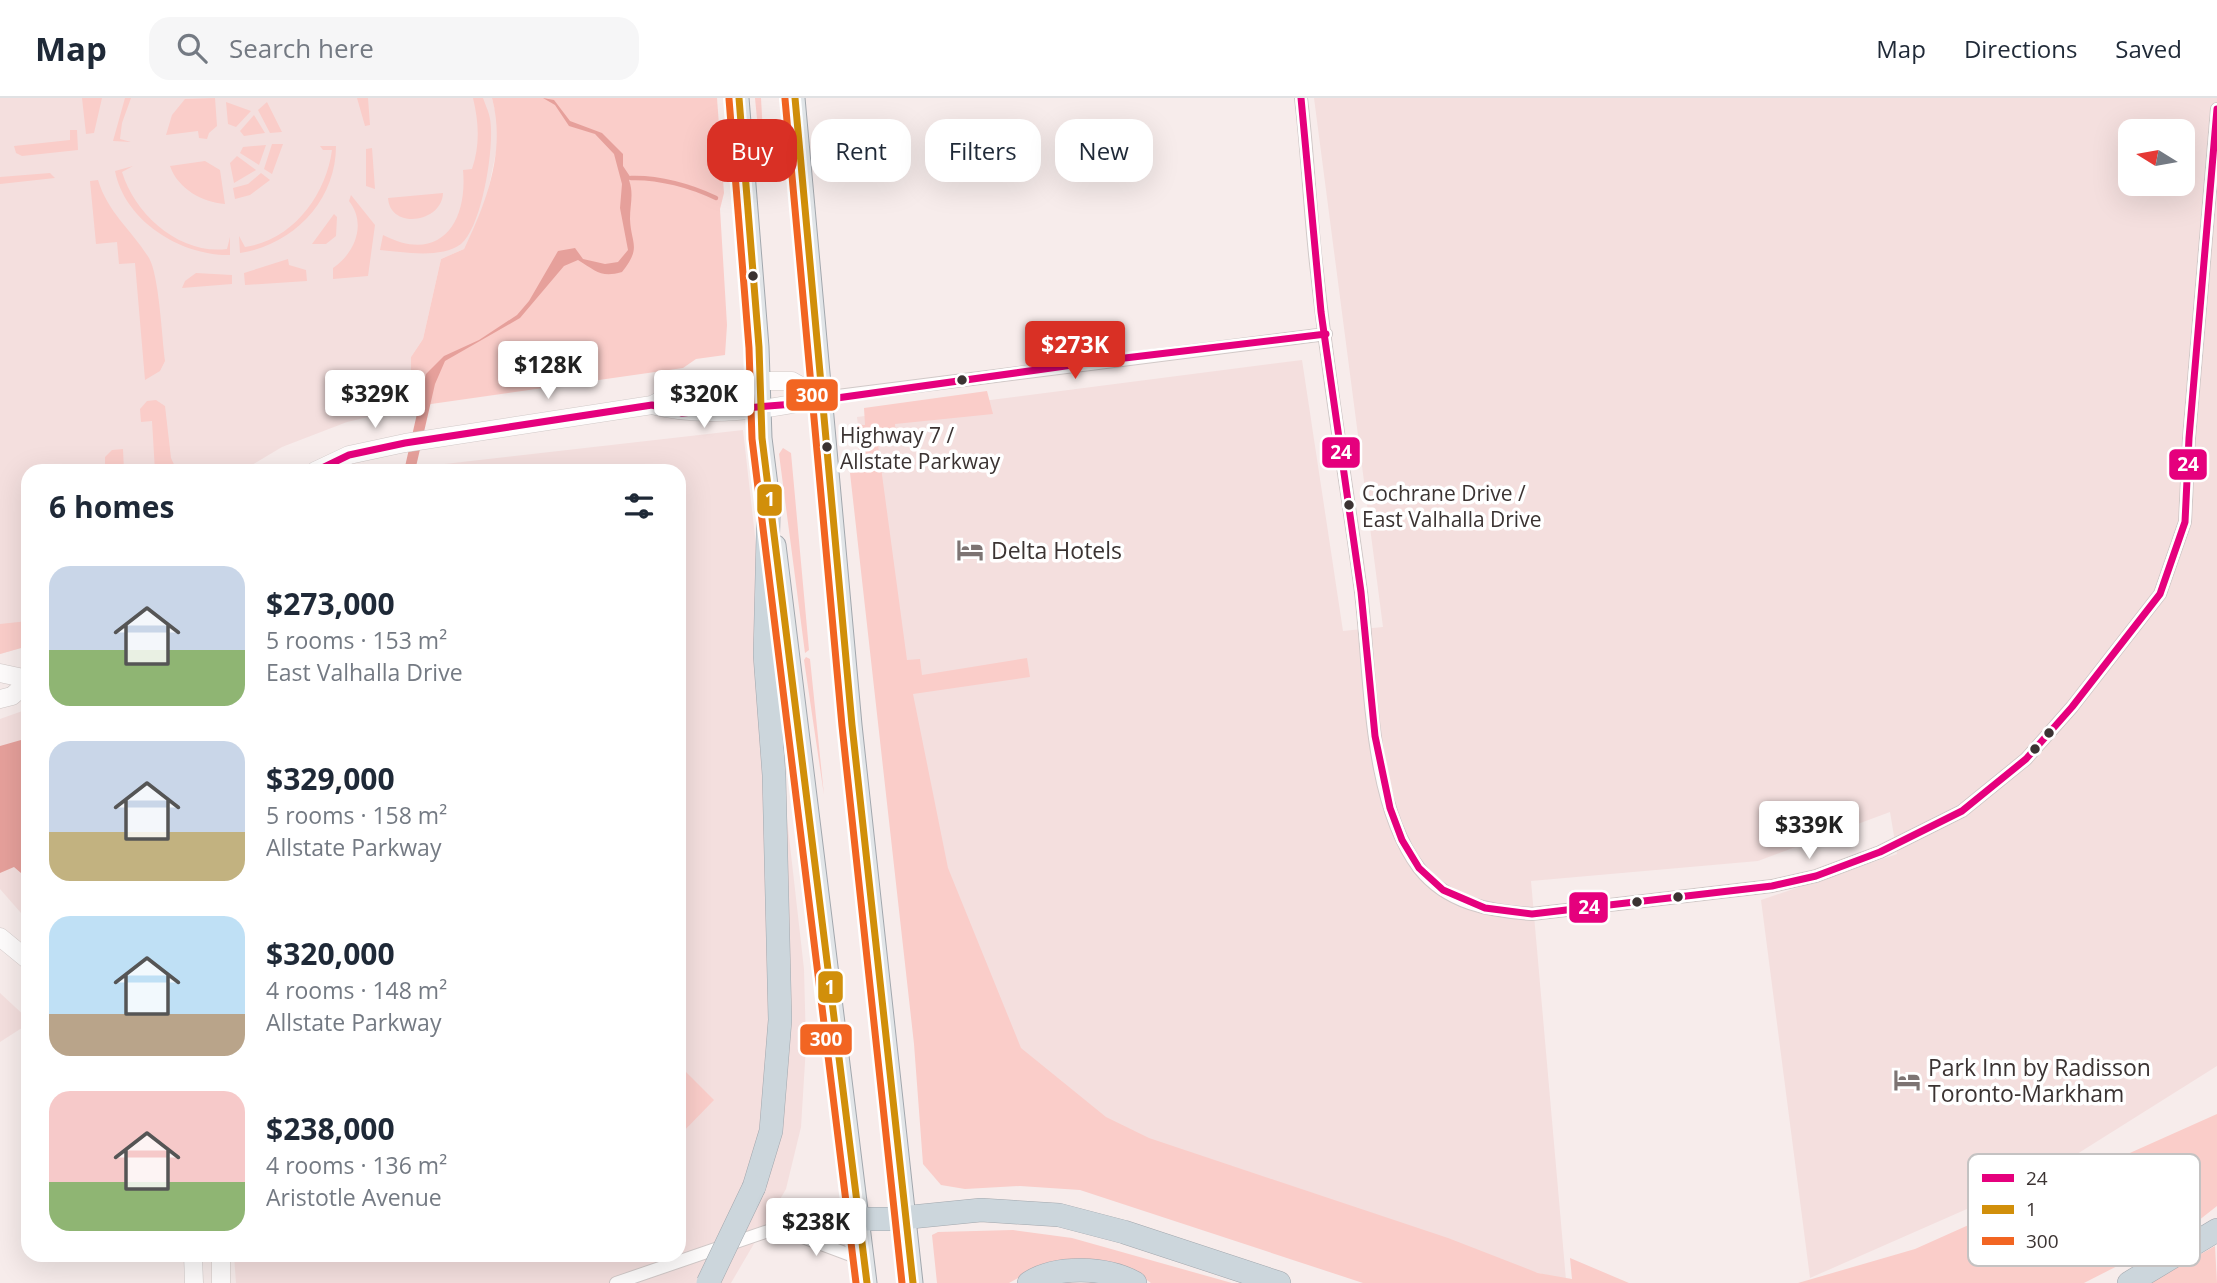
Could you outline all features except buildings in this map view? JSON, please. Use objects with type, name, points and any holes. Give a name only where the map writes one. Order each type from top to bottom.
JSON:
[{"type":"highway","points":[[708,1283],[754,1187],[771,1130],[780,1020],[774,775],[765,655],[769,495]]},
{"type":"highway","points":[[859,1219],[981,1210],[1059,1214],[1124,1232],[1279,1283]]},
{"type":"highway","points":[[2200,1240],[2217,1230]]},
{"type":"highway","points":[[2129,1283],[2157,1266]]},
{"type":"highway","points":[[1029,1283],[1036,1278],[1074,1270],[1107,1274],[1135,1283]]},
{"type":"main road","points":[[739,98],[760,407],[769,495],[867,1277]]},
{"type":"main road","points":[[795,98],[852,725],[913,1283]]},
{"type":"street","points":[[1301,98],[1317,274],[1361,592],[1381,773],[1395,825],[1404,844],[1439,889],[1462,902],[1498,911],[1532,914],[1772,886],[1816,876],[1880,852],[1962,811],[2026,759],[2072,707],[2160,594],[2185,522],[2189,442],[2217,109]]},
{"type":"street","points":[[652,405],[682,413],[760,407],[1326,334]]},
{"type":"street","points":[[330,464],[349,455],[405,443],[652,405],[680,390],[760,381],[792,381],[822,398]]},
{"type":"street","points":[[0,673],[21,679]]},
{"type":"street","points":[[0,699],[12,696],[21,688]]},
{"type":"street","points":[[0,937],[21,954]]},
{"type":"street","points":[[686,1259],[777,1228],[859,1219]]},
{"type":"street","points":[[777,1228],[853,1256],[867,1277]]},
{"type":"street","points":[[193,1262],[194,1283]]},
{"type":"street","points":[[221,1262],[222,1283]]},
{"type":"street","points":[[616,1283],[677,1262]]},
{"type":"shaded area","points":[[0,98],[492,98],[497,118],[497,147],[485,206],[464,249],[441,259],[423,339],[411,357],[410,407],[347,422],[282,447],[254,464],[21,464],[21,648],[0,654]]},
{"type":"shaded area","points":[[82,98],[102,98],[94,133],[86,134]]},
{"type":"shaded area","points":[[125,98],[131,98],[122,123],[120,139],[131,142],[113,141]]},
{"type":"shaded area","points":[[215,98],[217,126],[207,139],[199,138],[198,131],[166,135],[172,115],[185,99]]},
{"type":"shaded area","points":[[357,98],[368,98],[370,125],[365,126]]},
{"type":"shaded area","points":[[473,98],[483,98],[488,111],[491,147],[481,204],[468,235],[461,244],[443,252],[380,250],[383,235],[403,243],[420,245],[446,234],[455,222],[463,189],[463,170],[472,169],[476,151],[477,125]]},
{"type":"shaded area","points":[[492,98],[717,98],[719,119],[707,119],[707,182],[723,182],[720,209],[727,325],[725,355],[696,359],[683,368],[410,407],[411,357],[423,339],[441,259],[464,249],[487,194],[495,156],[496,117]]},
{"type":"shaded area","points":[[543,98],[554,100],[570,121],[602,133],[623,154],[623,166],[631,178],[630,219],[634,246],[632,257],[622,272],[615,274],[599,272],[578,260],[564,266],[520,318],[445,361],[435,384],[417,464],[406,464],[426,374],[444,356],[479,340],[517,315],[529,301],[558,251],[575,248],[583,259],[605,264],[618,262],[628,250],[620,208],[622,184],[614,154],[595,134],[569,126],[555,105]]},
{"type":"shaded area","points":[[755,98],[761,98],[762,119],[757,119]]},
{"type":"shaded area","points":[[1314,98],[2217,98],[2217,1066],[2077,1154],[1968,1154],[1968,1209],[1810,1278],[1761,900],[1897,854],[1890,812],[1758,861],[1531,881],[1566,1280],[1370,1230],[1042,1097],[951,925],[887,690],[857,417],[1302,360],[1343,631],[1383,627]]},
{"type":"shaded area","points":[[226,102],[251,111],[236,127],[228,124]]},
{"type":"shaded area","points":[[267,102],[282,132],[270,133],[258,110]]},
{"type":"shaded area","points":[[254,115],[265,133],[244,136],[240,131]]},
{"type":"shaded area","points":[[70,130],[77,130],[78,150],[22,156],[16,153],[14,146],[70,140]]},
{"type":"shaded area","points":[[272,144],[283,144],[272,174],[264,169]]},
{"type":"shaded area","points":[[266,145],[259,165],[240,153],[243,147]]},
{"type":"shaded area","points":[[320,146],[336,146],[334,166],[320,202],[294,230],[277,241],[240,253],[239,236],[245,247],[262,243],[292,225],[304,213],[323,183],[329,167],[332,150],[323,150]]},
{"type":"shaded area","points":[[372,148],[375,189],[366,186],[366,149]]},
{"type":"shaded area","points":[[237,156],[256,170],[234,183],[230,163]]},
{"type":"shaded area","points":[[205,161],[220,170],[225,204],[192,193],[179,181],[170,166]]},
{"type":"shaded area","points":[[133,166],[122,172],[128,188],[137,203],[162,229],[193,246],[210,249],[227,249],[230,237],[230,255],[212,254],[175,242],[143,220],[130,206],[115,171]]},
{"type":"shaded area","points":[[50,173],[55,178],[0,184],[0,177]]},
{"type":"shaded area","points":[[261,173],[270,180],[250,195],[235,199],[233,188],[248,184]]},
{"type":"shaded area","points":[[98,180],[114,212],[149,258],[155,278],[165,361],[160,371],[145,380],[135,263],[119,264],[117,242],[96,244],[90,181]]},
{"type":"shaded area","points":[[443,193],[434,211],[416,219],[397,215],[388,198]]},
{"type":"shaded area","points":[[351,195],[375,225],[368,276],[333,279],[333,268],[341,262],[356,238],[357,219],[349,201]]},
{"type":"shaded area","points":[[334,214],[337,217],[336,236],[326,244],[312,244]]},
{"type":"shaded area","points":[[288,259],[289,265],[306,270],[307,281],[245,285],[244,273]]},
{"type":"shaded area","points":[[196,273],[232,275],[232,284],[182,288],[185,281]]},
{"type":"shaded area","points":[[987,391],[993,414],[895,424],[896,436],[878,445],[907,660],[920,659],[922,675],[1027,658],[1030,677],[913,694],[948,868],[1021,1048],[1106,1117],[1149,1138],[1448,1238],[1538,1273],[1572,1279],[1570,1258],[1629,1283],[1363,1283],[1080,1190],[1020,1186],[965,1189],[941,1185],[923,1164],[914,1044],[850,473],[859,471],[858,425],[865,425],[864,408]]},
{"type":"shaded area","points":[[156,400],[165,406],[174,464],[155,464],[152,421],[141,422],[140,409],[147,401]]},
{"type":"shaded area","points":[[743,430],[804,969],[806,1046],[801,1127],[786,1189],[731,1283],[236,1283],[234,1262],[686,1262],[686,464],[445,464]]},
{"type":"shaded area","points":[[783,448],[791,453],[809,650],[805,653],[779,454]]},
{"type":"shaded area","points":[[123,449],[124,464],[105,464],[105,457],[112,450]]},
{"type":"shaded area","points":[[21,622],[21,648],[0,654],[0,624]]},
{"type":"shaded area","points":[[806,657],[810,659],[824,795],[804,660]]},
{"type":"shaded area","points":[[21,712],[21,913],[0,889],[0,719]]},
{"type":"shaded area","points":[[21,740],[21,873],[14,867],[0,873],[0,746]]},
{"type":"shaded area","points":[[0,993],[21,1012],[21,1028],[0,1042]]},
{"type":"shaded area","points":[[686,1072],[714,1100],[686,1129]]},
{"type":"shaded area","points":[[2217,1114],[2217,1206],[2200,1219],[2200,1154],[2128,1154]]},
{"type":"shaded area","points":[[1968,1225],[1968,1266],[2117,1266],[2084,1283],[1798,1283],[1915,1249]]},
{"type":"shaded area","points":[[1013,1230],[1072,1238],[1232,1283],[1151,1283],[1144,1278],[1031,1271],[1009,1283],[937,1283],[932,1235],[938,1232]]},
{"type":"shaded area","points":[[2215,1246],[2217,1283],[2150,1283],[2180,1266],[2200,1266],[2200,1255]]},
{"type":"waterway","points":[[631,178],[675,183],[716,198]]},
{"type":"transit line","name":"1","points":[[739,98],[759,347],[762,438],[867,1283]]},
{"type":"transit line","name":"1","points":[[795,98],[852,725],[913,1283]]},
{"type":"transit line","name":"24","points":[[1301,98],[1321,312],[1361,592],[1375,736],[1390,808],[1402,840],[1419,868],[1443,890],[1485,908],[1532,914],[1772,886],[1816,876],[1880,852],[1962,811],[2026,759],[2072,707],[2160,594],[2185,522],[2189,438],[2217,109]]},
{"type":"transit line","name":"300","points":[[729,99],[749,348],[752,439],[856,1283]]},
{"type":"transit line","name":"300","points":[[785,99],[842,726],[902,1283]]},
{"type":"transit line","name":"24","points":[[330,464],[349,455],[405,443],[652,405],[682,413],[794,404],[1108,360],[1326,334]]},
{"type":"place","name":"Highway 7 / Allstate Parkway","points":[[827,447]]},
{"type":"place","name":"Cochrane Drive / East Valhalla Drive","points":[[1349,505]]},
{"type":"place","name":"Delta Hotels","points":[[970,550]]},
{"type":"place","name":"Park Inn by Radisson Toronto-Markham","points":[[1907,1080]]}]
